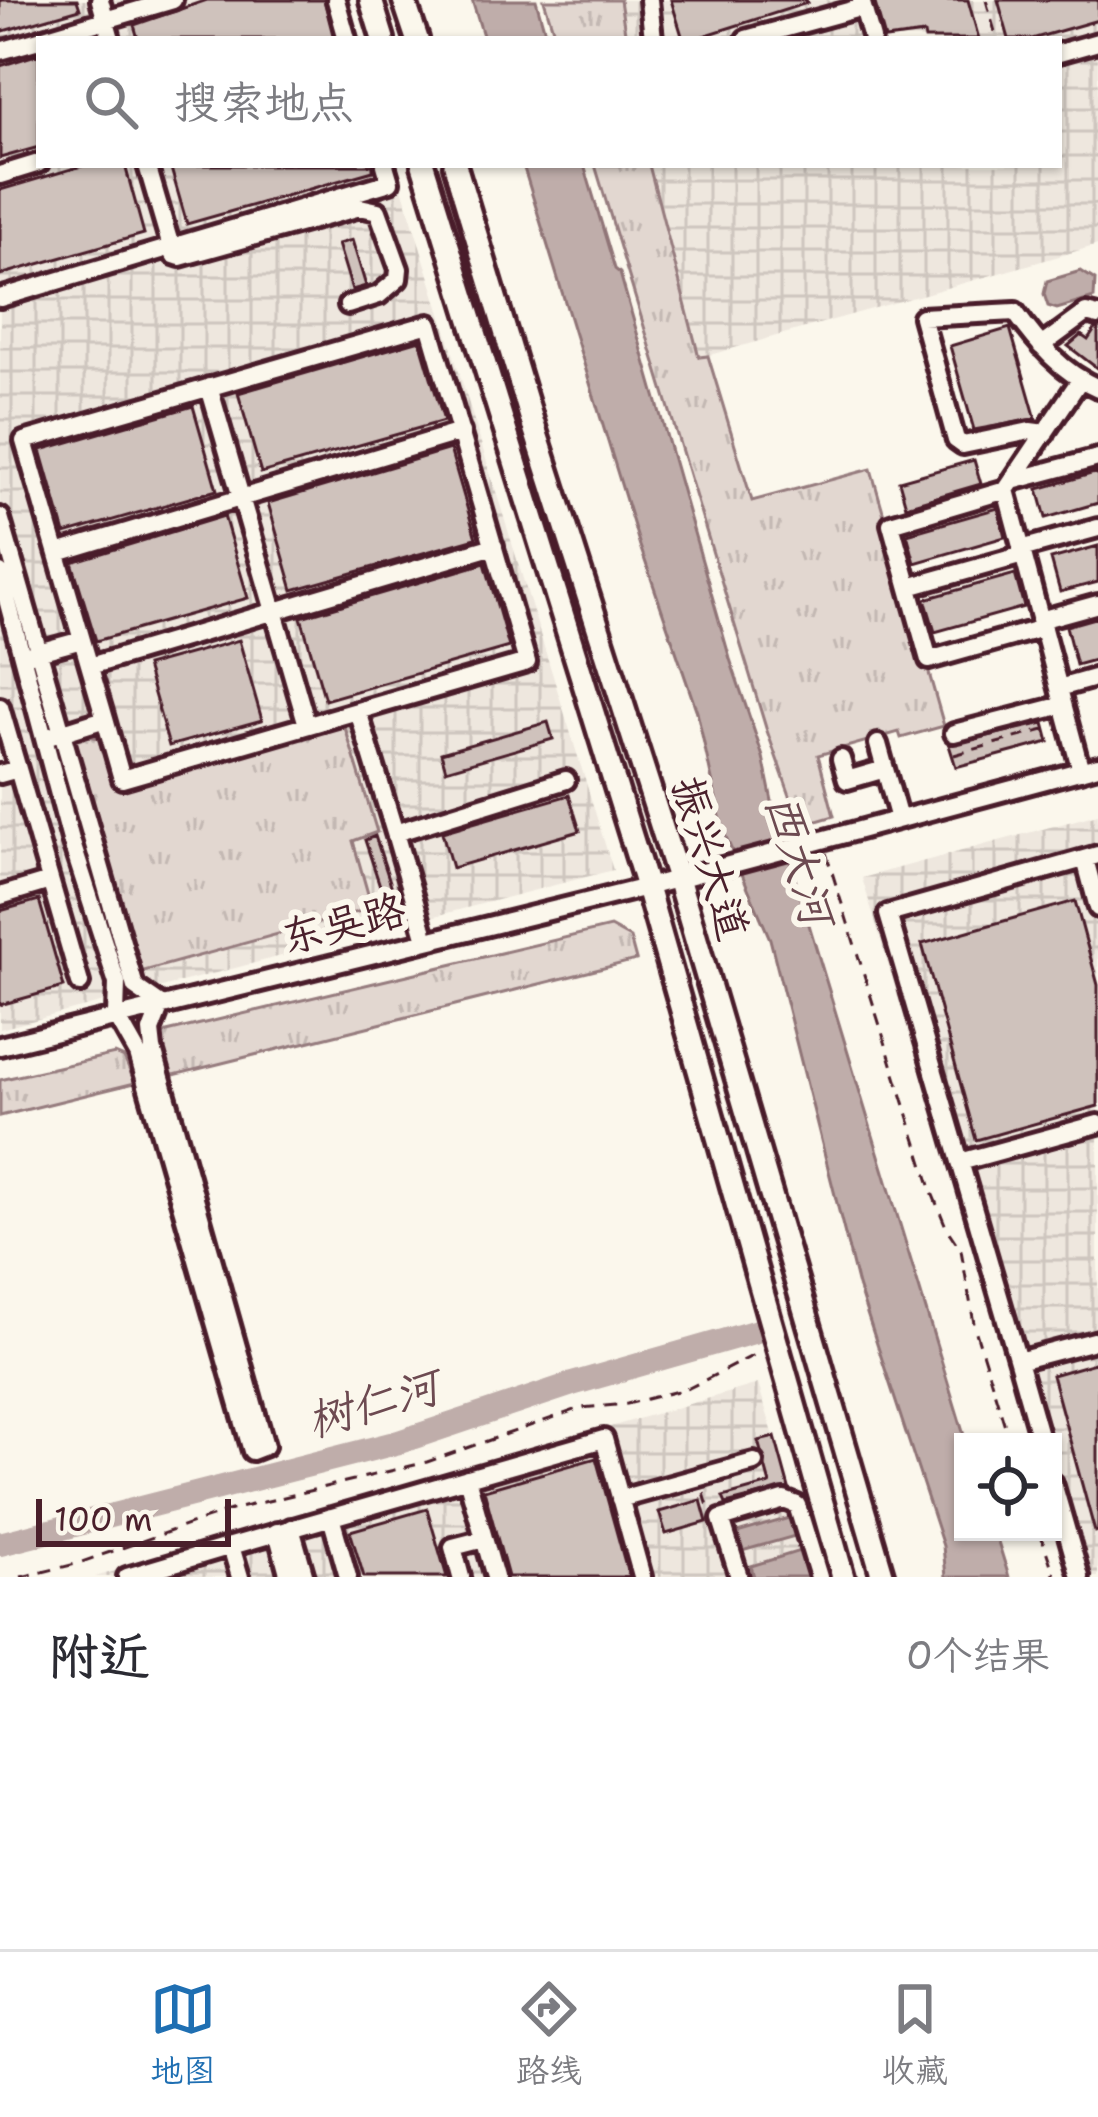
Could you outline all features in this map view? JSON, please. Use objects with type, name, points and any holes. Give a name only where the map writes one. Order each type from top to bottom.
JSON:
[{"type":"main road","points":[[371,0],[382,36]]},
{"type":"main road","points":[[404,0],[416,36]]},
{"type":"main road","name":"振兴大道","points":[[424,168],[647,886],[843,1577]]},
{"type":"main road","name":"振兴大道","points":[[456,168],[678,878],[883,1577]]},
{"type":"street","points":[[100,0],[110,36]]},
{"type":"street","points":[[50,36],[172,0]]},
{"type":"street","points":[[336,0],[346,36]]},
{"type":"street","points":[[649,0],[653,36]]},
{"type":"street","points":[[756,36],[862,3],[871,36]]},
{"type":"street","points":[[0,51],[36,40]]},
{"type":"street","points":[[1062,52],[1098,42]]},
{"type":"street","points":[[0,175],[36,164]]},
{"type":"street","points":[[148,168],[174,255],[193,255],[360,207],[378,211],[399,269],[398,279],[387,291],[349,304]]},
{"type":"street","points":[[0,298],[390,182],[386,168]]},
{"type":"street","points":[[813,842],[1090,768],[1068,724],[1022,552],[1010,486],[1045,433],[1089,384],[1041,346],[1015,311],[922,317],[956,440],[963,445],[1030,431],[1045,433]]},
{"type":"street","points":[[1041,346],[1086,314],[1098,316]]},
{"type":"street","points":[[429,324],[460,432],[527,662],[122,779],[25,441],[429,324]]},
{"type":"street","points":[[209,388],[307,725]]},
{"type":"street","points":[[57,553],[460,432]]},
{"type":"street","points":[[1098,458],[891,524],[928,660],[1098,604]]},
{"type":"street","points":[[0,517],[28,648],[117,983],[116,1015],[138,1054],[252,1450],[265,1446],[152,1049],[151,1031],[161,1005],[135,987],[74,816]]},
{"type":"street","points":[[909,587],[1098,528]]},
{"type":"street","points":[[90,666],[494,546]]},
{"type":"street","points":[[0,573],[28,648]]},
{"type":"street","points":[[0,650],[82,640]]},
{"type":"street","points":[[954,733],[1061,696],[1098,677]]},
{"type":"street","points":[[0,707],[9,772],[34,827],[80,983]]},
{"type":"street","points":[[358,711],[426,940]]},
{"type":"street","points":[[52,736],[105,719]]},
{"type":"street","points":[[878,744],[899,819]]},
{"type":"street","points":[[841,759],[847,780],[885,769]]},
{"type":"street","points":[[395,833],[566,780]]},
{"type":"street","points":[[34,827],[74,816]]},
{"type":"street","name":"东吴路","points":[[0,1046],[813,842]]},
{"type":"street","points":[[1038,1433],[888,914],[1091,857],[1098,908]]},
{"type":"street","points":[[0,896],[50,881]]},
{"type":"street","points":[[960,1162],[1098,1124]]},
{"type":"street","points":[[1018,1361],[1098,1340]]},
{"type":"street","points":[[127,1577],[604,1439],[642,1577]]},
{"type":"street","points":[[620,1499],[754,1462]]},
{"type":"street","points":[[467,1478],[495,1577]]},
{"type":"street","points":[[739,1577],[721,1519],[793,1500],[819,1577]]},
{"type":"street","points":[[1062,1514],[1080,1577]]},
{"type":"street","points":[[331,1517],[348,1577]]},
{"type":"street","points":[[284,1530],[290,1577]]},
{"type":"street","points":[[284,1530],[305,1577]]},
{"type":"street","points":[[461,1577],[453,1547],[484,1539]]},
{"type":"street","points":[[232,1546],[240,1577]]},
{"type":"path","points":[[986,0],[996,36]]},
{"type":"path","points":[[954,755],[1068,724]]},
{"type":"path","points":[[813,842],[933,1195],[946,1229],[961,1250],[970,1312],[1007,1433]]},
{"type":"path","points":[[21,1577],[76,1564],[231,1510],[427,1462],[581,1408],[689,1388],[753,1358],[775,1339]]},
{"type":"path","points":[[699,1478],[710,1513],[721,1519]]},
{"type":"path","points":[[1043,1541],[1055,1577]]},
{"type":"shaded area","points":[[0,0],[344,0],[355,36],[36,36],[36,168],[396,168],[613,870],[0,1029]]},
{"type":"shaded area","points":[[472,0],[536,0],[546,36],[483,36]]},
{"type":"shaded area","points":[[620,0],[1098,0],[1098,245],[699,358],[650,168],[1062,168],[1062,36],[626,36]]},
{"type":"shaded area","points":[[524,168],[585,168],[963,1433],[954,1433],[954,1541],[998,1541],[1009,1577],[946,1577],[943,1546],[858,1286],[770,939],[723,830],[697,712],[640,546]]},
{"type":"shaded area","points":[[1081,271],[1095,280],[1094,298],[1057,309],[1048,306],[1047,281]]},
{"type":"shaded area","points":[[1098,814],[1098,1577],[1074,1577],[1062,1537],[1062,1433],[1030,1433],[862,878]]},
{"type":"shaded area","points":[[758,1384],[817,1577],[95,1577]]},
{"type":"shaded area","points":[[796,1516],[802,1534],[742,1551],[737,1533]]},
{"type":"shaded area","points":[[806,1549],[815,1577],[754,1577],[751,1566]]},
{"type":"green space","points":[[544,0],[620,0],[626,36],[555,36]]},
{"type":"green space","points":[[596,168],[650,168],[699,357],[708,356],[752,501],[871,469],[944,726],[901,738],[899,732],[818,755],[834,816],[807,824],[800,803],[793,804]]},
{"type":"green space","points":[[343,721],[377,832],[353,841],[372,908],[137,973],[72,756],[75,741],[84,735],[98,738],[114,786]]},
{"type":"green space","points":[[610,927],[630,938],[636,960],[166,1077],[159,1038],[167,1032]]},
{"type":"green space","points":[[115,1054],[124,1058],[135,1083],[0,1116],[0,1080]]},
{"type":"building","points":[[0,0],[77,0],[80,9],[0,32]]},
{"type":"building","points":[[207,0],[324,0],[333,36],[137,36],[134,25]]},
{"type":"building","points":[[671,0],[807,3],[703,36],[682,36]]},
{"type":"building","points":[[874,0],[968,0],[978,36],[924,34],[884,36]]},
{"type":"building","points":[[998,0],[1098,0],[1098,20],[1042,36],[1008,36]]},
{"type":"building","points":[[36,55],[36,148],[0,158],[0,66]]},
{"type":"building","points":[[75,168],[126,168],[144,234],[0,275],[0,190]]},
{"type":"building","points":[[171,168],[373,168],[373,171],[187,224]]},
{"type":"building","points":[[352,240],[366,286],[352,290],[338,244]]},
{"type":"building","points":[[1010,328],[1036,419],[974,430],[950,346]]},
{"type":"building","points":[[1096,328],[1098,369],[1068,346],[1081,335],[1088,340]]},
{"type":"building","points":[[420,340],[444,421],[261,473],[238,393]]},
{"type":"building","points":[[193,406],[217,490],[65,534],[41,450]]},
{"type":"building","points":[[450,449],[476,538],[293,590],[268,503]]},
{"type":"building","points":[[974,460],[981,484],[906,506],[899,481]]},
{"type":"building","points":[[1098,472],[1098,503],[1046,518],[1038,489]]},
{"type":"building","points":[[998,508],[1005,537],[915,563],[907,534]]},
{"type":"building","points":[[224,516],[248,598],[96,641],[72,562]]},
{"type":"building","points":[[1098,546],[1098,582],[1060,592],[1051,559]]},
{"type":"building","points":[[485,563],[509,647],[325,700],[301,617]]},
{"type":"building","points":[[1015,574],[1024,607],[935,632],[925,599]]},
{"type":"building","points":[[1098,617],[1098,659],[1076,665],[1066,626]]},
{"type":"building","points":[[239,640],[262,720],[169,746],[146,666]]},
{"type":"building","points":[[548,722],[553,739],[446,770],[441,753]]},
{"type":"building","points":[[1044,723],[1049,742],[956,767],[949,745]]},
{"type":"building","points":[[569,795],[580,831],[452,868],[442,832]]},
{"type":"building","points":[[375,836],[393,891],[383,895],[365,840]]},
{"type":"building","points":[[39,900],[64,987],[0,1005],[0,911]]},
{"type":"building","points":[[1075,901],[1098,985],[1098,1106],[976,1140],[922,944]]},
{"type":"building","points":[[1098,1362],[1098,1531],[1095,1532],[1052,1375]]},
{"type":"building","points":[[775,1437],[789,1488],[726,1504],[723,1497],[770,1484],[758,1441]]},
{"type":"building","points":[[596,1458],[629,1577],[508,1577],[484,1490]]},
{"type":"building","points":[[701,1500],[707,1522],[666,1534],[659,1512]]},
{"type":"building","points":[[427,1509],[447,1577],[364,1577],[350,1531]]},
{"type":"waterway","name":"树仁河","points":[[0,1544],[399,1442],[572,1384],[764,1329]]},
{"type":"water label","name":"西大河","points":[[800,859]]}]
